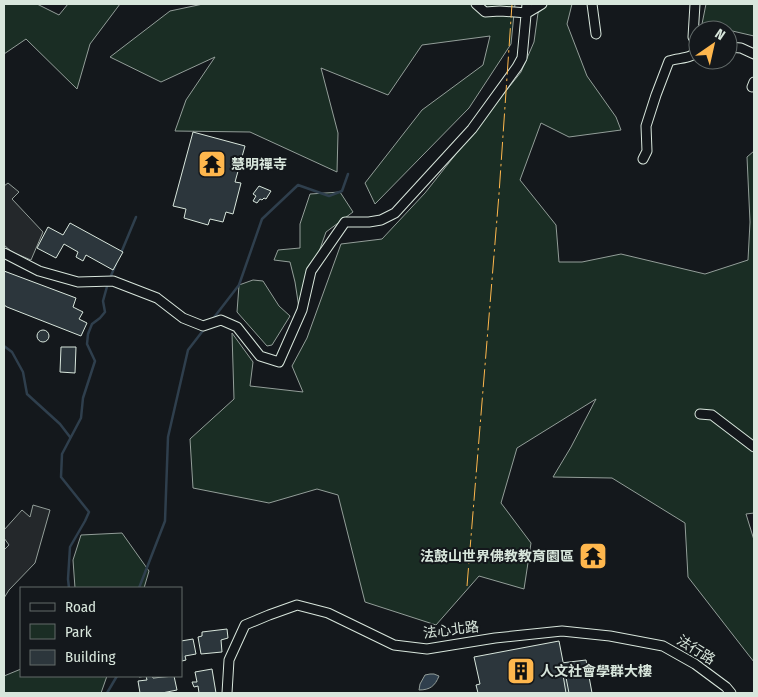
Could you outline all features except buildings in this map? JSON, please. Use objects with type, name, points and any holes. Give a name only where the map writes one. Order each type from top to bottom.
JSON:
[{"type":"street","points":[[476,4],[485,12],[527,9],[542,4]]},
{"type":"street","points":[[592,4],[596,34]]},
{"type":"street","points":[[694,20],[695,4]]},
{"type":"street","points":[[4,253],[39,271],[78,282],[113,281],[157,298],[183,318],[203,326],[221,320],[237,327],[260,356],[279,362],[302,310],[311,272],[345,222],[381,220],[395,213],[472,129],[522,58],[527,9]]},
{"type":"street","points":[[738,48],[754,54]]},
{"type":"street","points":[[642,159],[647,150],[646,126],[669,61],[688,57]]},
{"type":"street","points":[[700,414],[712,415],[754,447]]},
{"type":"street","name":"法心北路","points":[[227,693],[229,660],[245,624],[297,605],[328,613],[394,645],[427,649],[495,638],[562,631],[610,636]]},
{"type":"street","name":"法行路","points":[[610,636],[663,646],[695,664],[726,687],[731,693]]},
{"type":"green space","points":[[4,4],[37,4],[59,15],[68,4],[120,4],[90,44],[77,89],[26,39],[4,54]]},
{"type":"green space","points":[[203,4],[515,4],[511,44],[469,108],[375,204],[365,183],[422,110],[483,65],[490,36],[422,45],[388,95],[321,68],[338,133],[337,172],[250,132],[175,131],[186,100],[215,57],[161,82],[110,57],[170,11]]},
{"type":"green space","points":[[548,4],[572,4],[567,24],[587,76],[616,117],[621,130],[569,137],[541,123],[520,180],[556,225],[559,262],[582,262],[621,254],[705,274],[748,260],[750,222],[747,157],[754,151],[754,513],[746,514],[754,540],[754,662],[688,577],[685,523],[612,478],[553,477],[596,399],[517,448],[501,503],[531,543],[524,589],[479,576],[436,625],[365,602],[338,495],[317,489],[269,503],[193,488],[190,439],[234,399],[232,333],[253,362],[250,386],[303,392],[292,366],[307,338],[341,244],[382,239],[425,193],[521,72],[534,42],[538,13]]},
{"type":"green space","points":[[706,4],[754,4],[754,36],[738,32],[738,20],[703,20]]},
{"type":"green space","points":[[340,192],[353,212],[326,232],[299,308],[290,262],[274,260],[278,250],[300,248],[300,224],[310,194]]},
{"type":"green space","points":[[253,280],[263,281],[279,306],[290,316],[272,345],[267,346],[237,312],[239,285]]},
{"type":"green space","points":[[122,533],[149,571],[144,587],[75,587],[73,560],[81,535]]},
{"type":"green space","points":[[20,669],[20,677],[107,677],[101,693],[4,693],[4,676]]},
{"type":"shaded area","points":[[8,183],[19,192],[12,199],[43,232],[31,260],[12,252],[4,245],[4,186]]},
{"type":"shaded area","points":[[33,505],[50,510],[35,563],[9,590],[4,598],[4,550],[9,545],[4,538],[4,530],[22,510],[30,517]]},
{"type":"water","points":[[425,675],[439,676],[436,682],[432,687],[419,690]]},
{"type":"waterway","points":[[212,320],[239,285],[262,219],[298,185],[329,196],[342,191],[348,174]]},
{"type":"waterway","points":[[121,253],[136,217]]},
{"type":"waterway","points":[[110,278],[116,264]]},
{"type":"waterway","points":[[69,587],[70,547],[89,512],[61,477],[62,454],[81,418],[83,398],[95,361],[87,344],[88,334],[92,324],[105,312],[103,301],[108,283]]},
{"type":"waterway","points":[[139,587],[165,521],[168,437],[188,350],[205,328]]},
{"type":"waterway","points":[[4,346],[12,352],[23,372],[27,394],[60,424],[70,437]]},
{"type":"waterway","points":[[107,693],[116,677]]},
{"type":"power","points":[[467,586],[499,194],[512,4]]},
{"type":"place","name":"慧明禪寺","points":[[212,164]]},
{"type":"place","name":"法鼓山世界佛教教育園區","points":[[593,556]]},
{"type":"place","name":"人文社會學群大樓","points":[[521,671]]}]
